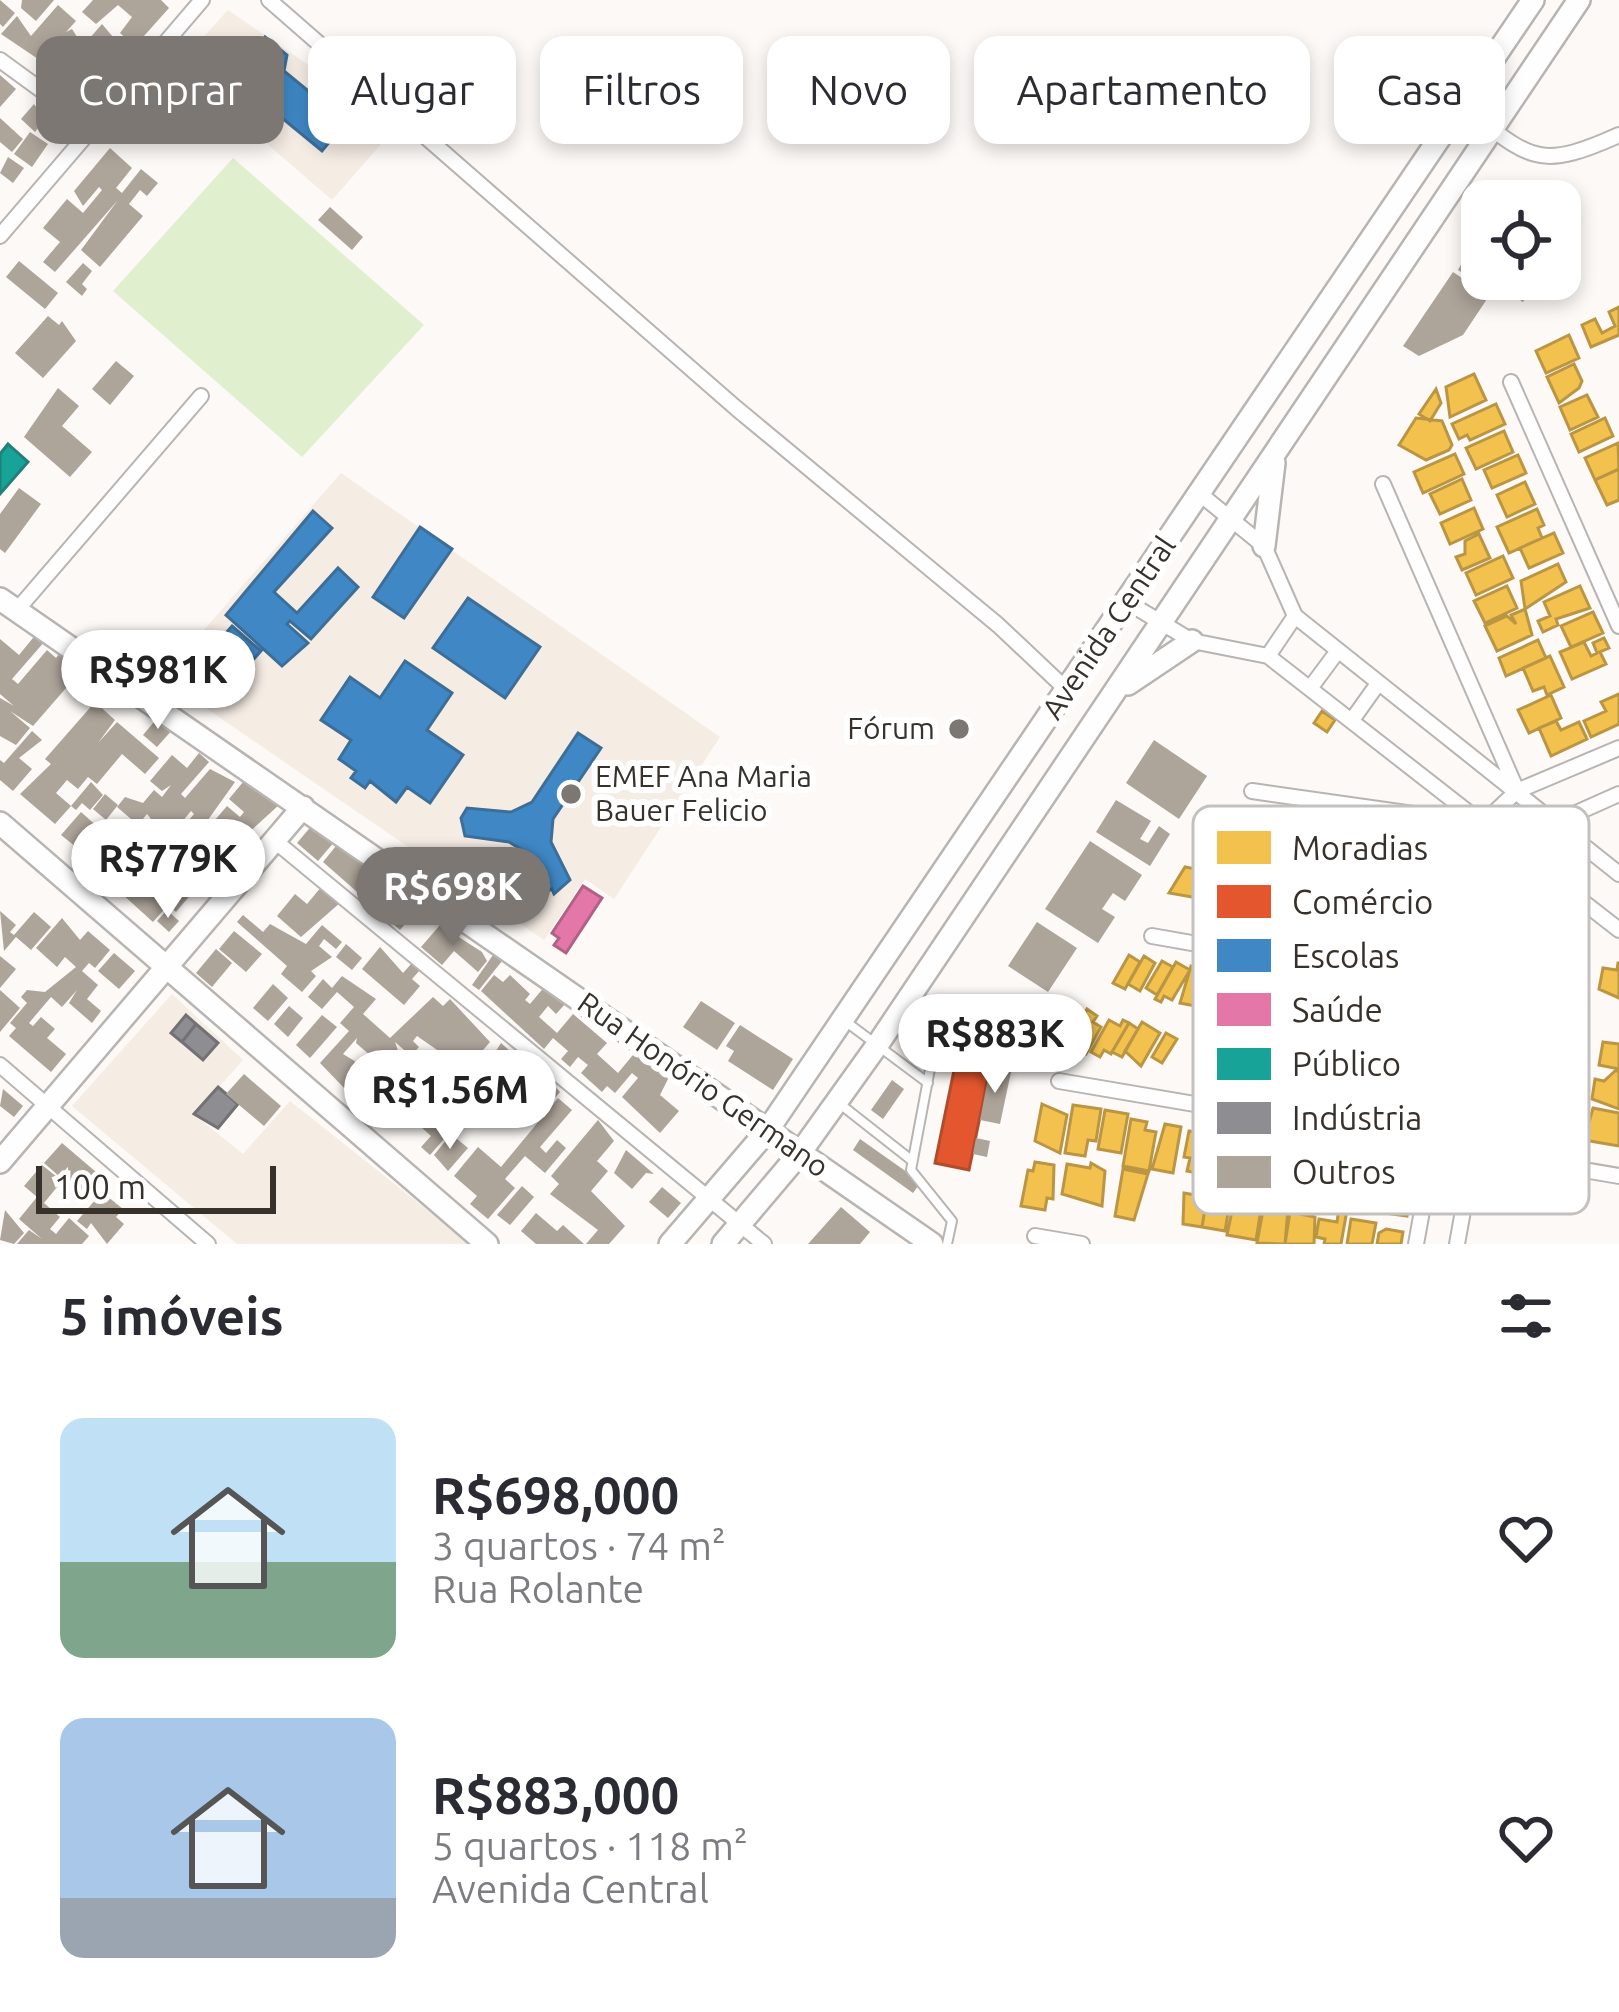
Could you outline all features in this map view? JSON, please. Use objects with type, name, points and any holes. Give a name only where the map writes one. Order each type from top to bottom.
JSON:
[{"type":"main road","name":"Avenida Central","points":[[1505,40],[1533,0]]},
{"type":"main road","name":"Avenida Central","points":[[1505,110],[1579,0]]},
{"type":"main road","name":"Avenida Central","points":[[670,1244],[767,1131],[1434,144]]},
{"type":"main road","name":"Avenida Central","points":[[723,1244],[800,1154],[878,1044],[1482,144]]},
{"type":"main road","points":[[1264,546],[1275,457]]},
{"type":"main road","name":"Rua Honório Germano","points":[[8,604],[932,1244]]},
{"type":"main road","points":[[1118,692],[1192,641]]},
{"type":"main road","points":[[1052,714],[1085,739]]},
{"type":"main road","points":[[0,1162],[303,807]]},
{"type":"main road","points":[[0,823],[487,1244]]},
{"type":"street","points":[[170,36],[197,5],[177,0]]},
{"type":"street","points":[[269,0],[736,408],[998,625],[1068,691]]},
{"type":"street","points":[[0,60],[36,86]]},
{"type":"street","points":[[1505,137],[1535,157],[1555,159],[1619,136]]},
{"type":"street","points":[[0,236],[78,144]]},
{"type":"street","points":[[1510,382],[1619,626]]},
{"type":"street","points":[[8,604],[202,395]]},
{"type":"street","points":[[1383,484],[1517,791]]},
{"type":"street","points":[[1200,494],[1264,546],[1295,616],[1534,806]]},
{"type":"street","points":[[1127,602],[1192,641],[1268,656],[1460,806]]},
{"type":"street","points":[[1268,656],[1295,616]]},
{"type":"street","points":[[1311,687],[1336,652]]},
{"type":"street","points":[[1352,720],[1377,685]]},
{"type":"street","points":[[1502,806],[1517,791],[1619,748]]},
{"type":"street","points":[[1252,791],[1357,806]]},
{"type":"street","points":[[1589,807],[1619,794]]},
{"type":"street","points":[[274,841],[764,1244]]},
{"type":"street","points":[[1589,850],[1619,874]]},
{"type":"street","points":[[1589,906],[1619,930]]},
{"type":"street","points":[[1152,936],[1193,943]]},
{"type":"street","points":[[0,1065],[208,1244]]},
{"type":"street","points":[[1059,1081],[1193,1104]]},
{"type":"street","points":[[1589,1171],[1619,1176]]},
{"type":"street","points":[[1416,1244],[1421,1214]]},
{"type":"street","points":[[1457,1244],[1462,1214]]},
{"type":"street","points":[[1034,1235],[1082,1244]]},
{"type":"lane","points":[[913,993],[940,1021],[911,1170],[952,1221],[946,1244]]},
{"type":"lane","points":[[844,1020],[928,1083]]},
{"type":"lane","points":[[837,1102],[910,1159]]},
{"type":"shaded area","points":[[228,10],[266,36],[204,36]]},
{"type":"shaded area","points":[[284,48],[308,65],[308,144],[381,144],[332,200],[267,144],[284,144]]},
{"type":"shaded area","points":[[341,473],[720,737],[614,899],[585,879],[544,940],[162,678]]},
{"type":"shaded area","points":[[172,994],[243,1060],[195,1114],[203,1122],[243,1154],[290,1101],[470,1244],[237,1244],[72,1106]]},
{"type":"green space","points":[[233,158],[424,325],[302,457],[113,291]]},
{"type":"building: Moradias","points":[[1619,307],[1619,335],[1591,347],[1582,325],[1595,319],[1602,333],[1615,326],[1609,312]]},
{"type":"building: Moradias","points":[[1569,335],[1579,358],[1546,373],[1536,351]]},
{"type":"building: Moradias","points":[[1574,364],[1582,381],[1559,403],[1547,377]]},
{"type":"building: Moradias","points":[[1474,374],[1486,400],[1450,417],[1446,387]]},
{"type":"building: Moradias","points":[[1436,389],[1441,403],[1430,421],[1419,414]]},
{"type":"building: Moradias","points":[[1587,395],[1598,417],[1570,430],[1560,407]]},
{"type":"building: Moradias","points":[[1496,404],[1505,424],[1470,440],[1467,435],[1459,439],[1452,424]]},
{"type":"building: Moradias","points":[[1416,418],[1442,421],[1452,445],[1449,450],[1426,460],[1399,445]]},
{"type":"building: Moradias","points":[[1605,418],[1613,436],[1579,452],[1571,434]]},
{"type":"building: Moradias","points":[[1504,431],[1513,452],[1476,469],[1466,448]]},
{"type":"building: Moradias","points":[[1618,443],[1619,469],[1595,480],[1585,458]]},
{"type":"building: Moradias","points":[[1455,454],[1464,474],[1423,493],[1414,472]]},
{"type":"building: Moradias","points":[[1518,455],[1526,473],[1492,488],[1484,470]]},
{"type":"building: Moradias","points":[[1619,469],[1619,500],[1607,505],[1595,480]]},
{"type":"building: Moradias","points":[[1462,479],[1471,500],[1440,514],[1430,494]]},
{"type":"building: Moradias","points":[[1525,482],[1535,504],[1507,517],[1497,495]]},
{"type":"building: Moradias","points":[[1474,508],[1483,529],[1450,544],[1441,523]]},
{"type":"building: Moradias","points":[[1537,509],[1544,525],[1538,528],[1542,538],[1509,553],[1497,527]]},
{"type":"building: Moradias","points":[[1554,533],[1563,553],[1529,568],[1520,548]]},
{"type":"building: Moradias","points":[[1479,534],[1490,558],[1462,570],[1456,557],[1465,554],[1465,541]]},
{"type":"building: Moradias","points":[[1503,556],[1513,578],[1476,595],[1466,573]]},
{"type":"building: Moradias","points":[[1558,564],[1566,582],[1525,609],[1521,581]]},
{"type":"building: Moradias","points":[[1507,586],[1517,608],[1485,623],[1474,601]]},
{"type":"building: Moradias","points":[[1580,586],[1590,608],[1556,619],[1558,625],[1543,632],[1538,621],[1550,616],[1544,602]]},
{"type":"building: Moradias","points":[[1525,609],[1532,635],[1497,651],[1485,626],[1507,616],[1516,624],[1511,615]]},
{"type":"building: Moradias","points":[[1593,612],[1603,633],[1571,647],[1561,626]]},
{"type":"building: Moradias","points":[[1604,638],[1609,648],[1600,652],[1606,664],[1572,679],[1560,652],[1584,642],[1591,656],[1597,653],[1593,643]]},
{"type":"building: Moradias","points":[[1538,640],[1546,658],[1506,676],[1499,658]]},
{"type":"building: Moradias","points":[[1550,656],[1564,687],[1547,695],[1544,687],[1533,691],[1523,668]]},
{"type":"building: Moradias","points":[[1619,694],[1619,724],[1591,737],[1584,721],[1606,711],[1601,702]]},
{"type":"building: Moradias","points":[[1551,695],[1561,718],[1529,733],[1518,710]]},
{"type":"building: Moradias","points":[[1322,711],[1335,720],[1327,732],[1314,723]]},
{"type":"building: Moradias","points":[[1556,721],[1561,730],[1579,722],[1587,739],[1551,756],[1539,728]]},
{"type":"building: Moradias","points":[[1185,867],[1193,868],[1193,897],[1169,893]]},
{"type":"building: Moradias","points":[[1129,955],[1140,962],[1125,989],[1113,983]]},
{"type":"building: Moradias","points":[[1144,956],[1155,963],[1140,991],[1128,984]]},
{"type":"building: Moradias","points":[[1162,961],[1173,967],[1157,995],[1146,988]]},
{"type":"building: Moradias","points":[[1176,962],[1190,970],[1172,1000],[1164,996],[1161,1002],[1155,999]]},
{"type":"building: Moradias","points":[[1618,963],[1619,998],[1599,989],[1603,968],[1617,970]]},
{"type":"building: Moradias","points":[[1191,966],[1193,966],[1193,1006],[1180,1003]]},
{"type":"building: Moradias","points":[[1087,1009],[1101,1027],[1086,1054],[1067,1043]]},
{"type":"building: Moradias","points":[[1109,1020],[1120,1026],[1123,1020],[1129,1023],[1111,1054],[1104,1050],[1100,1057],[1091,1052]]},
{"type":"building: Moradias","points":[[1142,1022],[1160,1033],[1141,1066],[1125,1051]]},
{"type":"building: Moradias","points":[[1129,1023],[1138,1029],[1122,1057],[1112,1052]]},
{"type":"building: Moradias","points":[[1166,1033],[1177,1039],[1162,1063],[1152,1057]]},
{"type":"building: Moradias","points":[[1603,1042],[1619,1044],[1619,1069],[1599,1065]]},
{"type":"building: Moradias","points":[[1619,1071],[1619,1109],[1592,1099],[1595,1079],[1604,1081]]},
{"type":"building: Moradias","points":[[1042,1104],[1067,1115],[1060,1153],[1035,1141]]},
{"type":"building: Moradias","points":[[1073,1105],[1101,1109],[1096,1141],[1088,1140],[1085,1156],[1065,1153]]},
{"type":"building: Moradias","points":[[1593,1108],[1619,1113],[1619,1146],[1589,1141]]},
{"type":"building: Moradias","points":[[1105,1110],[1128,1114],[1121,1153],[1098,1149]]},
{"type":"building: Moradias","points":[[1131,1119],[1147,1122],[1145,1130],[1156,1132],[1149,1171],[1123,1166]]},
{"type":"building: Moradias","points":[[1165,1124],[1181,1127],[1173,1173],[1152,1169]]},
{"type":"building: Moradias","points":[[1189,1131],[1193,1132],[1193,1172],[1187,1171],[1190,1158],[1184,1157]]},
{"type":"building: Moradias","points":[[1035,1162],[1054,1165],[1053,1199],[1047,1198],[1045,1210],[1021,1206],[1028,1170],[1033,1171]]},
{"type":"building: Moradias","points":[[1091,1163],[1105,1171],[1102,1206],[1062,1194],[1067,1164],[1090,1168]]},
{"type":"building: Moradias","points":[[1123,1169],[1148,1174],[1134,1220],[1115,1216]]},
{"type":"building: Moradias","points":[[1184,1193],[1193,1195],[1193,1214],[1204,1214],[1202,1227],[1183,1224]]},
{"type":"building: Moradias","points":[[1204,1214],[1228,1214],[1225,1231],[1202,1227]]},
{"type":"building: Moradias","points":[[1231,1214],[1260,1214],[1256,1240],[1227,1235]]},
{"type":"building: Moradias","points":[[1262,1214],[1288,1214],[1285,1244],[1257,1243]]},
{"type":"building: Moradias","points":[[1290,1214],[1315,1217],[1314,1244],[1285,1244]]},
{"type":"building: Moradias","points":[[1338,1214],[1346,1214],[1341,1244],[1324,1244],[1325,1239],[1316,1237],[1319,1219],[1337,1222]]},
{"type":"building: Moradias","points":[[1351,1219],[1376,1223],[1372,1244],[1347,1244]]},
{"type":"building: Moradias","points":[[1386,1229],[1403,1232],[1401,1244],[1377,1244],[1379,1233]]},
{"type":"building: Comércio","points":[[959,1046],[993,1053],[969,1170],[935,1163]]},
{"type":"building: Escolas","points":[[284,71],[308,91],[308,139],[284,120]]},
{"type":"building: Escolas","points":[[313,511],[332,528],[274,592],[297,613],[338,568],[358,587],[311,639],[290,621],[287,624],[308,643],[282,666],[226,615]]},
{"type":"building: Escolas","points":[[420,527],[452,549],[404,618],[373,597]]},
{"type":"building: Escolas","points":[[468,598],[540,647],[505,698],[433,648]]},
{"type":"building: Escolas","points":[[232,626],[261,651],[243,671],[218,642]]},
{"type":"building: Escolas","points":[[405,661],[452,693],[427,730],[463,755],[430,803],[407,787],[396,802],[370,781],[365,788],[351,778],[356,771],[339,759],[351,740],[321,720],[350,677],[380,698]]},
{"type":"building: Escolas","points":[[578,733],[601,748],[553,819],[551,842],[570,880],[554,894],[552,889],[542,893],[527,853],[509,842],[465,836],[461,818],[467,808],[511,812],[532,802]]},
{"type":"building: Saúde","points":[[583,886],[602,898],[566,953],[554,945],[559,938],[552,933]]},
{"type":"building: Público","points":[[8,444],[28,462],[0,494],[0,454]]},
{"type":"building: Indústria","points":[[186,1015],[196,1024],[182,1042],[171,1033]]},
{"type":"building: Indústria","points":[[196,1024],[218,1043],[203,1060],[182,1042]]},
{"type":"building: Indústria","points":[[218,1087],[238,1104],[218,1128],[194,1114]]},
{"type":"building: Outros","points":[[0,0],[15,13],[3,27],[0,24]]},
{"type":"building: Outros","points":[[22,0],[54,0],[36,21],[21,8]]},
{"type":"building: Outros","points":[[93,0],[161,0],[169,8],[144,36],[120,33],[132,17],[118,5],[96,24],[82,12]]},
{"type":"building: Outros","points":[[58,5],[76,21],[66,32],[72,29],[77,36],[36,36],[36,58],[1,34],[17,16],[31,36]]},
{"type":"building: Outros","points":[[102,24],[112,36],[92,36]]},
{"type":"building: Outros","points":[[0,75],[16,89],[0,107]]},
{"type":"building: Outros","points":[[34,104],[35,132],[21,119]]},
{"type":"building: Outros","points":[[0,118],[23,139],[12,152],[0,142]]},
{"type":"building: Outros","points":[[30,132],[36,144],[48,144],[32,167],[14,154]]},
{"type":"building: Outros","points":[[110,148],[132,168],[116,188],[122,193],[141,169],[158,183],[147,196],[140,190],[129,204],[143,216],[100,267],[81,250],[118,200],[55,272],[43,262],[60,242],[43,228],[67,199],[83,213],[102,190],[99,187],[83,206],[74,191]]},
{"type":"building: Outros","points":[[8,157],[24,168],[13,183],[0,173]]},
{"type":"building: Outros","points":[[330,207],[363,237],[352,250],[318,220]]},
{"type":"building: Outros","points":[[19,261],[58,293],[45,309],[6,277]]},
{"type":"building: Outros","points":[[83,263],[92,271],[82,284],[87,289],[82,296],[66,282]]},
{"type":"building: Outros","points":[[1453,272],[1461,277],[1461,300],[1486,300],[1463,335],[1419,356],[1403,346]]},
{"type":"building: Outros","points":[[48,316],[59,325],[62,321],[76,341],[43,378],[15,353]]},
{"type":"building: Outros","points":[[116,361],[134,376],[110,405],[92,389]]},
{"type":"building: Outros","points":[[58,388],[79,406],[62,426],[92,452],[70,477],[24,437]]},
{"type":"building: Outros","points":[[19,488],[41,504],[5,553],[0,549],[0,514]]},
{"type":"building: Outros","points":[[37,633],[45,641],[12,679],[18,684],[47,650],[56,658],[65,647],[86,665],[33,726],[10,711],[30,728],[16,745],[0,736],[0,698],[14,706],[0,694],[0,639],[19,655]]},
{"type":"building: Outros","points":[[95,702],[115,720],[98,743],[117,722],[159,758],[145,774],[122,754],[97,784],[88,777],[78,789],[67,780],[56,793],[71,806],[55,824],[20,794],[51,764],[45,759]]},
{"type":"building: Outros","points":[[159,716],[173,729],[157,747],[143,735]]},
{"type":"building: Outros","points":[[32,731],[42,740],[19,758],[32,769],[13,791],[0,780],[0,760],[4,763]]},
{"type":"building: Outros","points":[[1154,740],[1207,776],[1179,819],[1126,783]]},
{"type":"building: Outros","points":[[199,753],[209,762],[181,794],[185,798],[210,769],[235,782],[205,824],[209,827],[227,806],[240,817],[244,812],[229,799],[248,776],[280,804],[244,837],[249,841],[239,853],[212,830],[196,848],[179,832],[194,814],[191,811],[171,835],[180,843],[172,852],[183,861],[189,855],[196,861],[200,855],[214,867],[194,891],[174,873],[193,892],[176,912],[168,905],[153,922],[122,894],[136,878],[154,893],[166,880],[157,872],[163,864],[153,855],[167,839],[147,814],[138,825],[117,807],[125,797],[143,803],[154,790],[162,797],[171,785],[162,791],[150,781],[172,755],[187,768]]},
{"type":"building: Outros","points":[[91,782],[103,795],[90,810],[82,803],[76,810],[71,806]]},
{"type":"building: Outros","points":[[105,794],[118,805],[106,820],[93,809]]},
{"type":"building: Outros","points":[[1116,800],[1151,821],[1140,839],[1148,843],[1159,826],[1170,834],[1150,866],[1096,832]]},
{"type":"building: Outros","points":[[81,812],[100,829],[81,851],[61,835]]},
{"type":"building: Outros","points":[[314,823],[335,841],[318,861],[297,843]]},
{"type":"building: Outros","points":[[153,836],[159,842],[112,897],[93,880],[123,845],[133,854]]},
{"type":"building: Outros","points":[[340,841],[397,891],[380,912],[323,862]]},
{"type":"building: Outros","points":[[1090,841],[1142,875],[1125,901],[1113,893],[1102,909],[1115,917],[1098,943],[1045,909]]},
{"type":"building: Outros","points":[[322,886],[341,902],[301,937],[277,916],[295,894],[307,904]]},
{"type":"building: Outros","points":[[404,895],[419,908],[400,930],[385,917]]},
{"type":"building: Outros","points":[[167,910],[179,921],[169,932],[157,921]]},
{"type":"building: Outros","points":[[0,911],[16,925],[10,932],[14,935],[34,912],[51,927],[31,950],[16,937],[4,951]]},
{"type":"building: Outros","points":[[243,915],[263,932],[270,924],[306,944],[322,925],[342,942],[336,949],[324,939],[319,946],[332,957],[311,971],[316,976],[302,992],[281,974],[287,966],[237,922]]},
{"type":"building: Outros","points":[[62,918],[80,940],[88,931],[110,950],[95,968],[89,963],[82,971],[98,985],[87,999],[101,1011],[92,1023],[69,1003],[77,990],[62,1007],[51,997],[29,1023],[33,1026],[41,1017],[55,1029],[47,1038],[66,1054],[51,1072],[9,1036],[16,1028],[10,1023],[27,1003],[21,997],[27,990],[45,992],[76,967],[65,957],[57,967],[36,948]]},
{"type":"building: Outros","points":[[1037,922],[1077,948],[1048,992],[1008,966]]},
{"type":"building: Outros","points":[[440,925],[482,952],[487,961],[478,972],[454,951],[442,965],[421,947]]},
{"type":"building: Outros","points":[[234,931],[262,954],[246,972],[219,949]]},
{"type":"building: Outros","points":[[346,944],[362,958],[352,970],[336,957]]},
{"type":"building: Outros","points":[[380,947],[403,973],[412,963],[420,970],[412,979],[420,986],[404,1005],[362,969]]},
{"type":"building: Outros","points":[[216,949],[232,963],[212,987],[196,973]]},
{"type":"building: Outros","points":[[114,953],[135,971],[119,989],[98,971]]},
{"type":"building: Outros","points":[[493,955],[502,961],[479,990],[472,985]]},
{"type":"building: Outros","points":[[0,956],[16,969],[0,988]]},
{"type":"building: Outros","points":[[494,975],[503,982],[510,975],[530,994],[525,1000],[530,1004],[546,985],[566,1003],[556,1014],[548,1006],[539,1017],[557,1033],[573,1014],[607,1043],[597,1054],[618,1073],[637,1050],[669,1077],[660,1095],[679,1111],[660,1133],[622,1097],[638,1078],[632,1073],[615,1093],[607,1086],[602,1092],[581,1073],[588,1065],[578,1057],[570,1067],[561,1059],[568,1051],[553,1038],[544,1049],[481,991]]},
{"type":"building: Outros","points":[[342,976],[376,999],[363,1014],[390,1038],[433,997],[443,1006],[450,999],[490,1042],[466,1070],[417,1036],[413,1041],[419,1047],[411,1056],[395,1042],[403,1065],[409,1058],[425,1073],[428,1069],[440,1080],[446,1072],[458,1082],[442,1096],[421,1078],[413,1086],[435,1105],[416,1127],[395,1109],[404,1097],[382,1078],[388,1071],[356,1043],[357,1038],[343,1054],[371,1071],[356,1088],[351,1084],[346,1090],[320,1063],[349,1031],[340,1023],[354,1007],[337,992],[322,1009],[308,997],[323,979],[332,988]]},
{"type":"building: Outros","points":[[273,984],[288,998],[268,1021],[253,1008]]},
{"type":"building: Outros","points":[[0,990],[20,1008],[0,1032]]},
{"type":"building: Outros","points":[[701,1001],[735,1023],[717,1050],[683,1027]]},
{"type":"building: Outros","points":[[982,1002],[1035,1035],[1027,1047],[987,1021],[984,1027],[971,1019]]},
{"type":"building: Outros","points":[[289,1006],[303,1018],[288,1037],[274,1024]]},
{"type":"building: Outros","points":[[322,1015],[337,1027],[310,1058],[296,1045]]},
{"type":"building: Outros","points":[[740,1025],[793,1059],[773,1090],[728,1061],[734,1051],[726,1046]]},
{"type":"building: Outros","points":[[501,1043],[517,1057],[510,1064],[530,1082],[540,1071],[560,1092],[535,1122],[523,1112],[517,1120],[480,1076]]},
{"type":"building: Outros","points":[[990,1068],[1011,1072],[1000,1124],[980,1120]]},
{"type":"building: Outros","points":[[244,1074],[281,1106],[264,1126],[226,1094]]},
{"type":"building: Outros","points":[[892,1080],[904,1089],[883,1119],[871,1110]]},
{"type":"building: Outros","points":[[3,1089],[23,1106],[14,1117],[0,1106]]},
{"type":"building: Outros","points":[[558,1098],[572,1110],[540,1147],[546,1153],[557,1140],[566,1148],[545,1173],[525,1156],[505,1179],[515,1188],[488,1219],[470,1204],[477,1196],[454,1176],[478,1147],[501,1167]]},
{"type":"building: Outros","points":[[438,1105],[458,1123],[430,1155],[421,1147],[431,1136],[420,1126]]},
{"type":"building: Outros","points":[[598,1120],[614,1141],[597,1161],[608,1171],[591,1191],[625,1226],[609,1244],[586,1244],[598,1230],[550,1194],[559,1184],[551,1176]]},
{"type":"building: Outros","points":[[451,1134],[468,1148],[448,1171],[434,1155]]},
{"type":"building: Outros","points":[[976,1138],[990,1141],[987,1157],[973,1154]]},
{"type":"building: Outros","points":[[860,1139],[921,1182],[913,1193],[853,1150]]},
{"type":"building: Outros","points":[[62,1143],[103,1178],[86,1199],[73,1188],[84,1177],[78,1171],[68,1184],[44,1163]]},
{"type":"building: Outros","points":[[626,1150],[654,1174],[646,1173],[632,1189],[614,1173]]},
{"type":"building: Outros","points":[[42,1165],[62,1181],[44,1203],[60,1217],[50,1229],[56,1234],[69,1218],[89,1236],[82,1244],[17,1244],[29,1230],[42,1239],[19,1219],[37,1197],[24,1186]]},
{"type":"building: Outros","points":[[522,1186],[534,1197],[510,1225],[497,1215]]},
{"type":"building: Outros","points":[[662,1187],[681,1203],[668,1218],[649,1202]]},
{"type":"building: Outros","points":[[102,1192],[123,1209],[116,1217],[124,1224],[107,1244],[91,1223],[87,1229],[77,1221]]},
{"type":"building: Outros","points":[[841,1207],[870,1232],[860,1244],[808,1244]]},
{"type":"building: Outros","points":[[5,1210],[24,1233],[14,1244],[0,1240]]},
{"type":"building: Outros","points":[[536,1213],[557,1231],[563,1225],[584,1244],[536,1244],[521,1231]]},
{"type":"place","name":"Fórum","points":[[959,729]]},
{"type":"place","name":"EMEF Ana Maria Bauer Felicio","points":[[571,794]]}]
